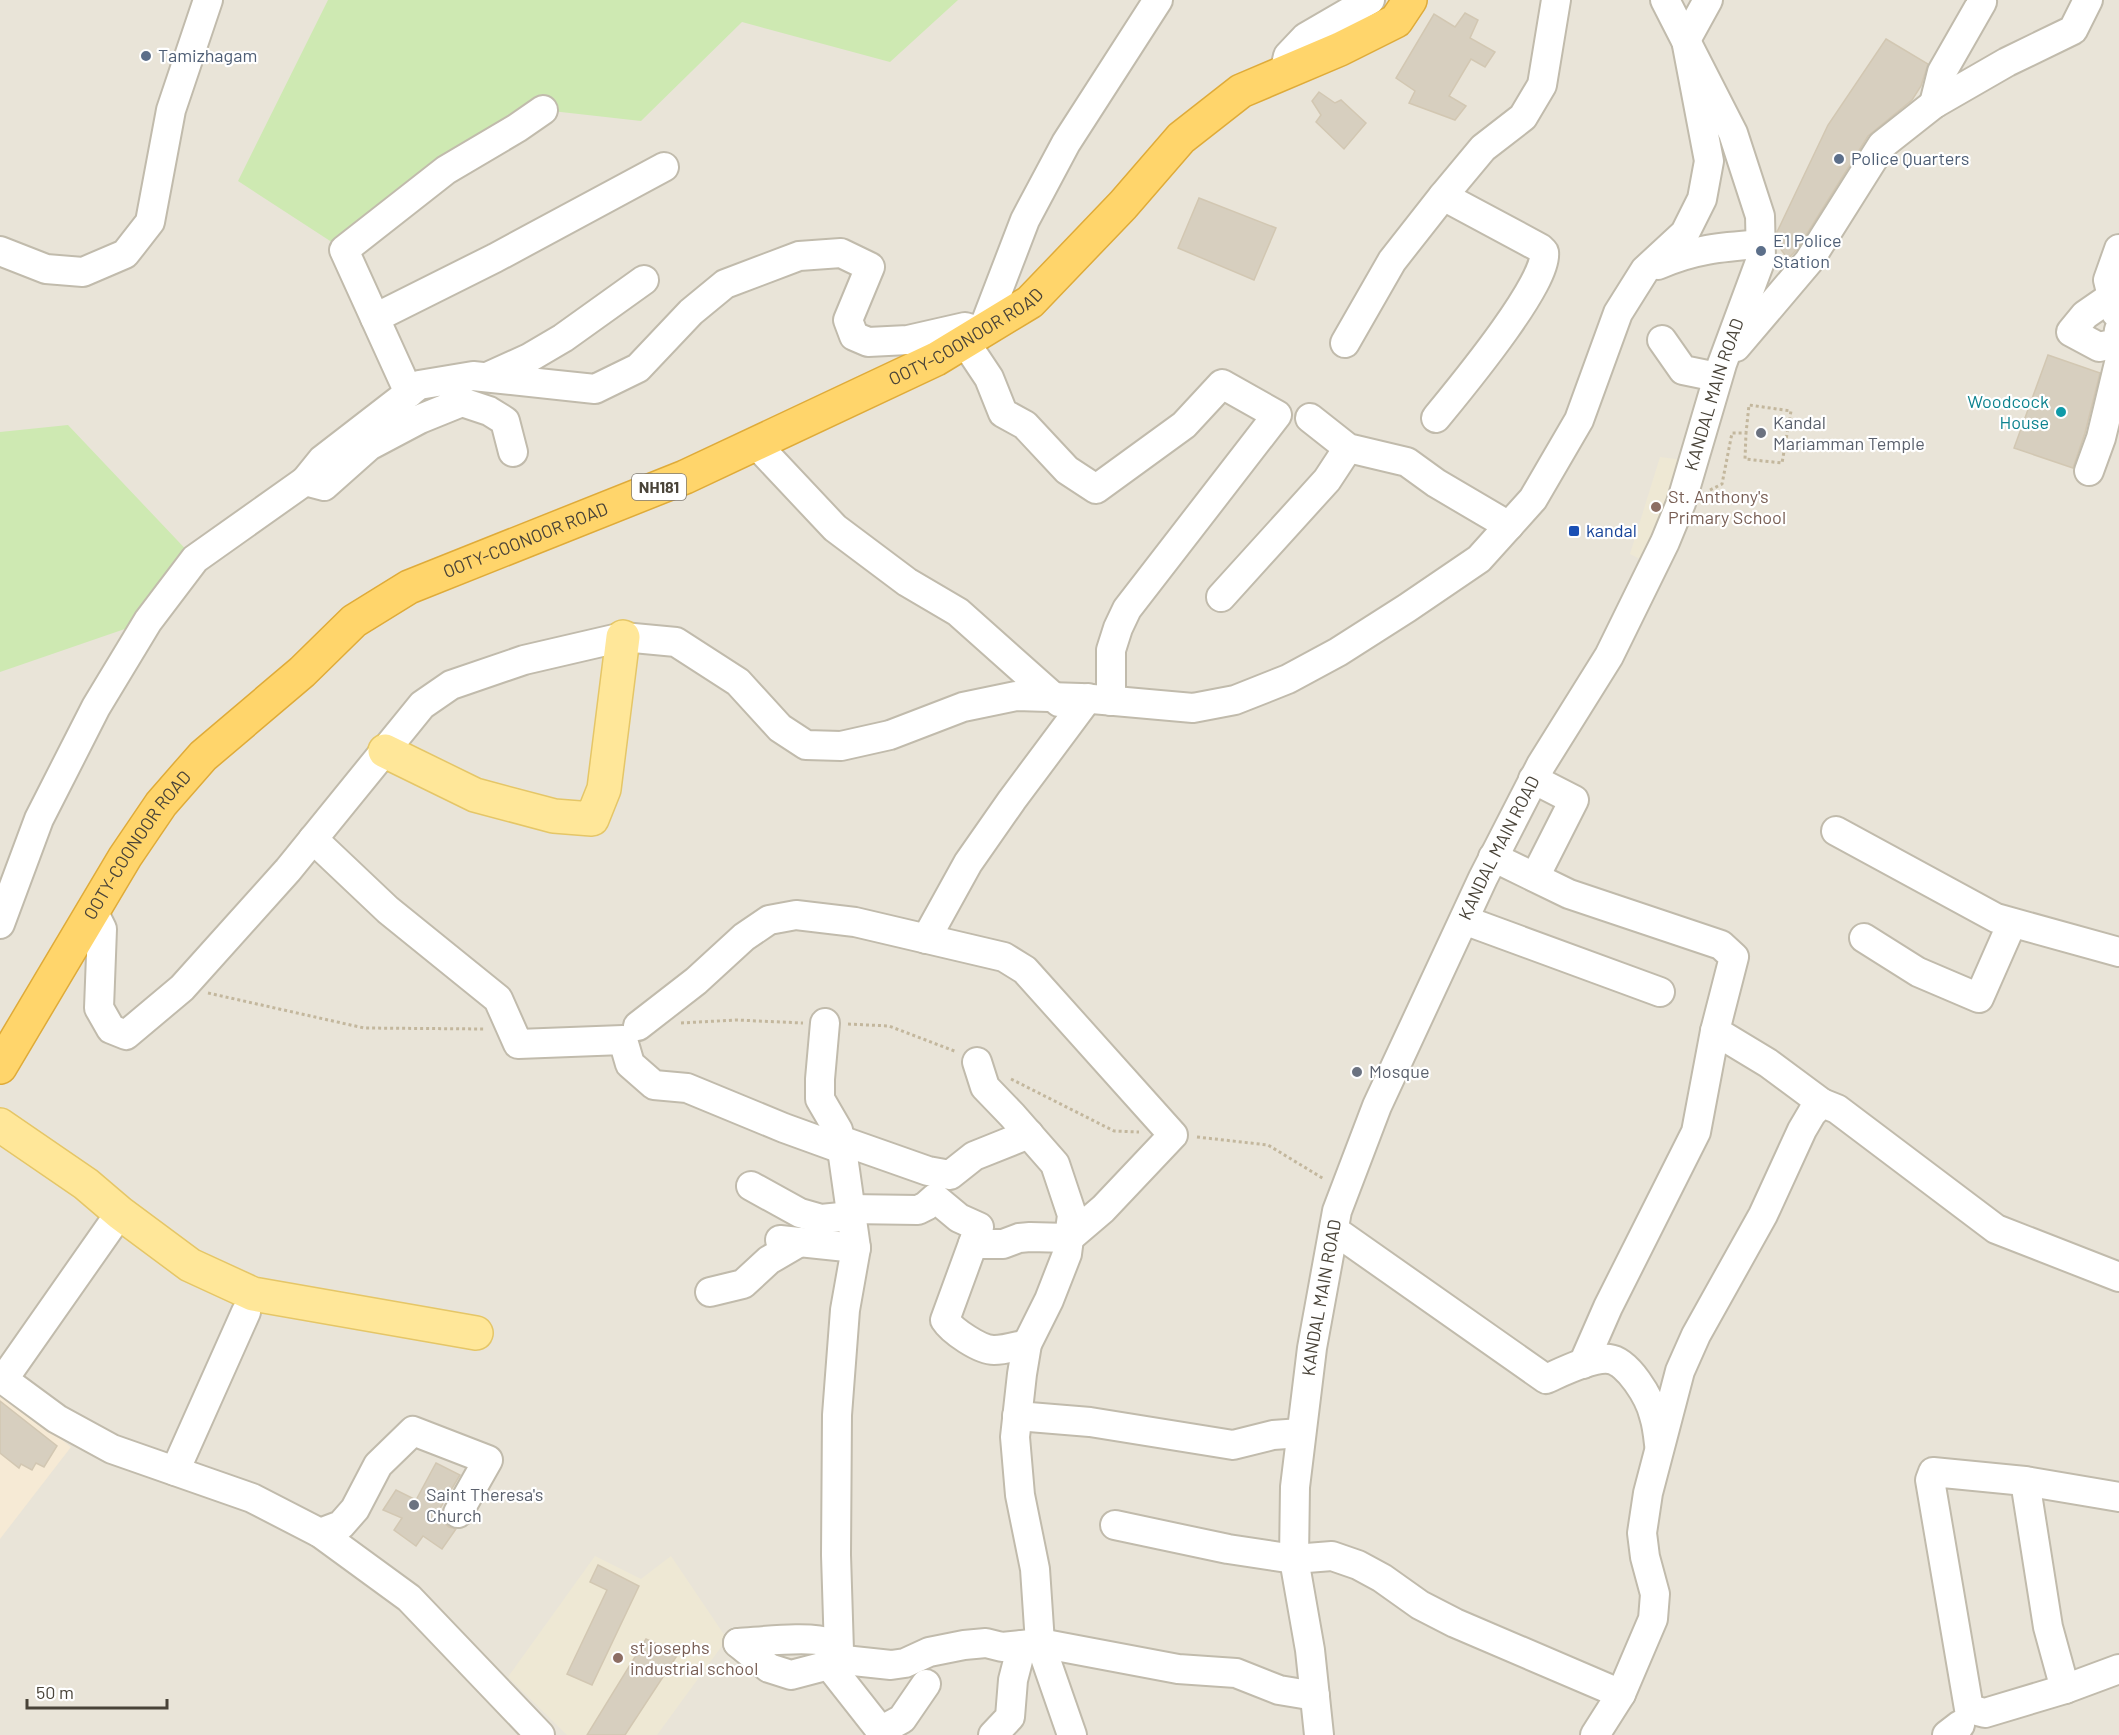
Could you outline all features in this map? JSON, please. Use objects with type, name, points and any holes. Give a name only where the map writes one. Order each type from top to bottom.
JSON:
[{"type":"highway","name":"OOTY-COONOOR ROAD","points":[[0,1068],[125,857],[161,804],[203,756],[302,672],[354,621],[409,587],[685,477],[936,359],[1030,302],[1123,205],[1181,138],[1241,91],[1340,49],[1396,21],[1410,0]]},
{"type":"main road","points":[[385,751],[475,795],[554,816],[592,819],[604,789],[623,637]]},
{"type":"main road","points":[[0,1125],[86,1184],[120,1213],[190,1265],[253,1294],[476,1333]]},
{"type":"street","points":[[0,251],[46,268],[83,272],[125,254],[150,222],[171,110],[208,0]]},
{"type":"street","points":[[973,337],[1025,220],[1066,143],[1158,0]]},
{"type":"street","points":[[1284,73],[1288,56],[1306,37],[1370,0]]},
{"type":"street","points":[[1345,342],[1392,261],[1443,196],[1483,148],[1523,117],[1542,85],[1556,0]]},
{"type":"street","name":"KANDAL MAIN ROAD","points":[[1319,1735],[1311,1650],[1294,1559],[1295,1487],[1312,1348],[1337,1211],[1377,1107],[1493,857],[1533,779],[1609,656],[1665,542],[1681,503],[1719,371],[1761,258],[1760,216],[1733,133],[1665,0]]},
{"type":"street","points":[[93,910],[102,929],[99,1008],[111,1029],[126,1035],[182,988],[313,839],[422,705],[451,685],[524,660],[623,637],[676,642],[738,682],[780,728],[806,745],[841,746],[890,735],[963,707],[1016,696],[1082,703],[1193,708],[1235,700],[1288,679],[1338,652],[1407,609],[1479,559],[1533,499],[1580,420],[1618,313],[1645,270],[1685,233],[1702,199],[1709,161],[1686,40],[1708,0]]},
{"type":"street","points":[[1934,104],[1942,72],[1982,2],[1981,0]]},
{"type":"street","points":[[1662,340],[1683,370],[1719,371],[1809,261],[1882,145],[1934,104],[2007,62],[2073,30],[2088,0]]},
{"type":"street","points":[[409,393],[344,250],[446,170],[543,110]]},
{"type":"street","points":[[375,318],[495,258],[664,167]]},
{"type":"street","points":[[1436,418],[1491,351],[1538,276],[1545,258],[1540,248],[1443,196]]},
{"type":"street","points":[[1645,270],[1679,256],[1708,248],[1761,244]]},
{"type":"street","points":[[2089,471],[2101,438],[2117,334],[2108,280],[2119,249]]},
{"type":"street","points":[[0,924],[39,819],[96,707],[148,621],[195,558],[305,481],[322,460],[419,386],[473,376],[595,389],[638,368],[691,312],[725,285],[799,256],[841,254],[870,267],[848,321],[854,336],[868,342],[908,340],[965,327],[973,337],[1003,413],[1025,425],[1067,470],[1096,489],[1184,425],[1222,384],[1277,415],[1127,609],[1111,650],[1082,703],[968,863],[926,939]]},
{"type":"street","points":[[485,378],[537,353],[593,317],[644,280]]},
{"type":"street","points":[[305,481],[324,486],[369,446],[420,419],[462,402],[489,411],[505,421],[513,452]]},
{"type":"street","points":[[1310,418],[1348,448],[1407,462],[1436,483],[1509,526]]},
{"type":"street","points":[[756,444],[836,528],[908,582],[958,612],[1082,703]]},
{"type":"street","points":[[1221,597],[1327,480],[1348,448]]},
{"type":"street","points":[[1533,779],[1574,800],[1534,877]]},
{"type":"street","points":[[1836,831],[1996,918],[2119,952]]},
{"type":"street","points":[[313,839],[387,910],[498,999],[518,1044],[622,1041],[630,1064],[654,1085],[687,1088],[774,1124],[928,1171],[950,1175],[974,1156],[1029,1134]]},
{"type":"street","points":[[1493,857],[1569,894],[1721,945],[1734,957],[1715,1031],[1696,1132],[1608,1307],[1583,1364]]},
{"type":"street","points":[[638,1026],[696,981],[744,937],[769,920],[796,915],[855,922],[1004,957],[1025,970],[1173,1135],[1103,1209],[1069,1238],[1030,1237],[1003,1244],[973,1244]]},
{"type":"street","points":[[1464,920],[1660,992]]},
{"type":"street","points":[[1864,938],[1918,972],[1979,998],[2012,924]]},
{"type":"street","points":[[825,1023],[820,1099],[838,1131],[856,1248],[845,1310],[837,1415],[837,1659],[882,1733],[902,1719],[926,1684]]},
{"type":"street","points":[[1715,1031],[1768,1063],[1822,1103],[1837,1109],[1996,1228],[2119,1277]]},
{"type":"street","points":[[977,1062],[985,1087],[1055,1164],[1072,1215],[1067,1254],[1049,1300],[1027,1344],[1015,1437],[1020,1495],[1035,1569],[1031,1644],[1013,1680],[1010,1717],[993,1735]]},
{"type":"street","points":[[1595,1735],[1622,1694],[1653,1619],[1655,1594],[1645,1557],[1642,1533],[1648,1493],[1680,1371],[1696,1335],[1762,1215],[1802,1130],[1812,1113],[1822,1103]]},
{"type":"street","points":[[751,1186],[800,1213],[821,1220],[850,1212],[918,1210],[935,1198],[959,1218],[979,1227],[945,1320],[950,1328],[985,1349],[995,1350],[1027,1344]]},
{"type":"street","points":[[120,1213],[2,1378],[57,1419],[112,1449],[252,1498],[320,1533],[410,1598],[540,1735]]},
{"type":"street","points":[[1334,1230],[1546,1379],[1583,1364],[1607,1358],[1620,1362],[1640,1385],[1654,1414],[1660,1450]]},
{"type":"street","points":[[768,1238],[856,1248]]},
{"type":"street","points":[[710,1292],[743,1284],[769,1260],[800,1242]]},
{"type":"street","points":[[175,1472],[246,1312]]},
{"type":"street","points":[[1017,1416],[1090,1422],[1233,1444],[1274,1435],[1301,1433]]},
{"type":"street","points":[[320,1533],[341,1525],[355,1509],[378,1465],[413,1431],[488,1460],[458,1513]]},
{"type":"street","points":[[2119,1497],[2025,1482],[1933,1472],[1930,1480],[1969,1709],[1985,1713],[2066,1689],[2119,1669]]},
{"type":"street","points":[[2025,1482],[2048,1627],[2066,1689]]},
{"type":"street","points":[[1115,1525],[1228,1549],[1294,1559],[1332,1556],[1358,1565],[1382,1578],[1420,1605],[1455,1623],[1622,1694]]},
{"type":"street","points":[[837,1659],[891,1665],[905,1664],[929,1652],[964,1645],[986,1643],[1002,1647],[1031,1644],[1178,1669],[1236,1673],[1279,1690],[1315,1696]]},
{"type":"street","points":[[1031,1644],[1072,1735]]},
{"type":"path","points":[[1749,405],[1791,411],[1782,463],[1744,459],[1746,433],[1749,405]]},
{"type":"path","points":[[1681,503],[1722,484],[1732,433],[1746,433]]},
{"type":"path","points":[[182,988],[364,1028],[490,1029]]},
{"type":"path","points":[[638,1026],[736,1020],[889,1026],[977,1062],[1114,1131],[1268,1145],[1345,1192]]},
{"type":"shaded area","points":[[0,0],[2119,0],[2119,1735],[0,1735]]},
{"type":"shaded area","name":"St. Anthony's Primary School","points":[[1660,457],[1683,460],[1648,563],[1630,554]]},
{"type":"shaded area","points":[[0,1391],[71,1447],[0,1539]]},
{"type":"shaded area","name":"st josephs industrial school","points":[[595,1556],[641,1579],[671,1556],[727,1639],[657,1735],[567,1735],[508,1677]]},
{"type":"green space","points":[[328,0],[958,0],[890,62],[742,22],[641,121],[543,110],[344,250],[238,181]]},
{"type":"green space","points":[[68,425],[195,559],[148,621],[0,672],[0,432]]},
{"type":"building","points":[[1465,13],[1478,20],[1470,38],[1495,52],[1485,67],[1471,59],[1449,96],[1466,106],[1455,120],[1409,103],[1415,91],[1396,78],[1434,14],[1455,27]]},
{"type":"building","name":"Police Quarters","points":[[1886,39],[1928,64],[1921,86],[1912,100],[1868,136],[1798,248],[1788,259],[1777,244],[1777,232],[1828,125]]},
{"type":"building","points":[[1319,92],[1335,103],[1341,100],[1366,123],[1344,149],[1316,122],[1321,115],[1312,101]]},
{"type":"building","points":[[1199,198],[1276,228],[1254,280],[1178,248]]},
{"type":"building","name":"Woodcock House","points":[[2048,355],[2100,373],[2085,433],[2073,468],[2014,448]]},
{"type":"building","points":[[0,1401],[57,1446],[44,1467],[36,1463],[32,1470],[21,1464],[19,1468],[0,1453]]},
{"type":"building","name":"Saint Theresa's Church","points":[[436,1463],[460,1475],[436,1515],[449,1527],[456,1529],[442,1549],[423,1536],[416,1546],[394,1530],[402,1518],[383,1510],[396,1490],[416,1500]]},
{"type":"building","points":[[598,1565],[639,1586],[592,1685],[567,1674],[607,1590],[590,1582]]},
{"type":"building","points":[[646,1639],[678,1654],[625,1735],[587,1735]]},
{"type":"place","name":"Tamizhagam","points":[[146,56]]},
{"type":"place","name":"Police Quarters","points":[[1839,159]]},
{"type":"place","name":"E1 Police Station","points":[[1761,251]]},
{"type":"place","name":"Woodcock House","points":[[2061,412]]},
{"type":"place","name":"Kandal Mariamman Temple","points":[[1761,433]]},
{"type":"place","name":"St. Anthony's Primary School","points":[[1656,507]]},
{"type":"place","name":"kandal","points":[[1574,531]]},
{"type":"place","name":"Mosque","points":[[1357,1072]]},
{"type":"place","name":"Saint Theresa's Church","points":[[414,1505]]},
{"type":"place","name":"st josephs industrial school","points":[[618,1658]]}]
